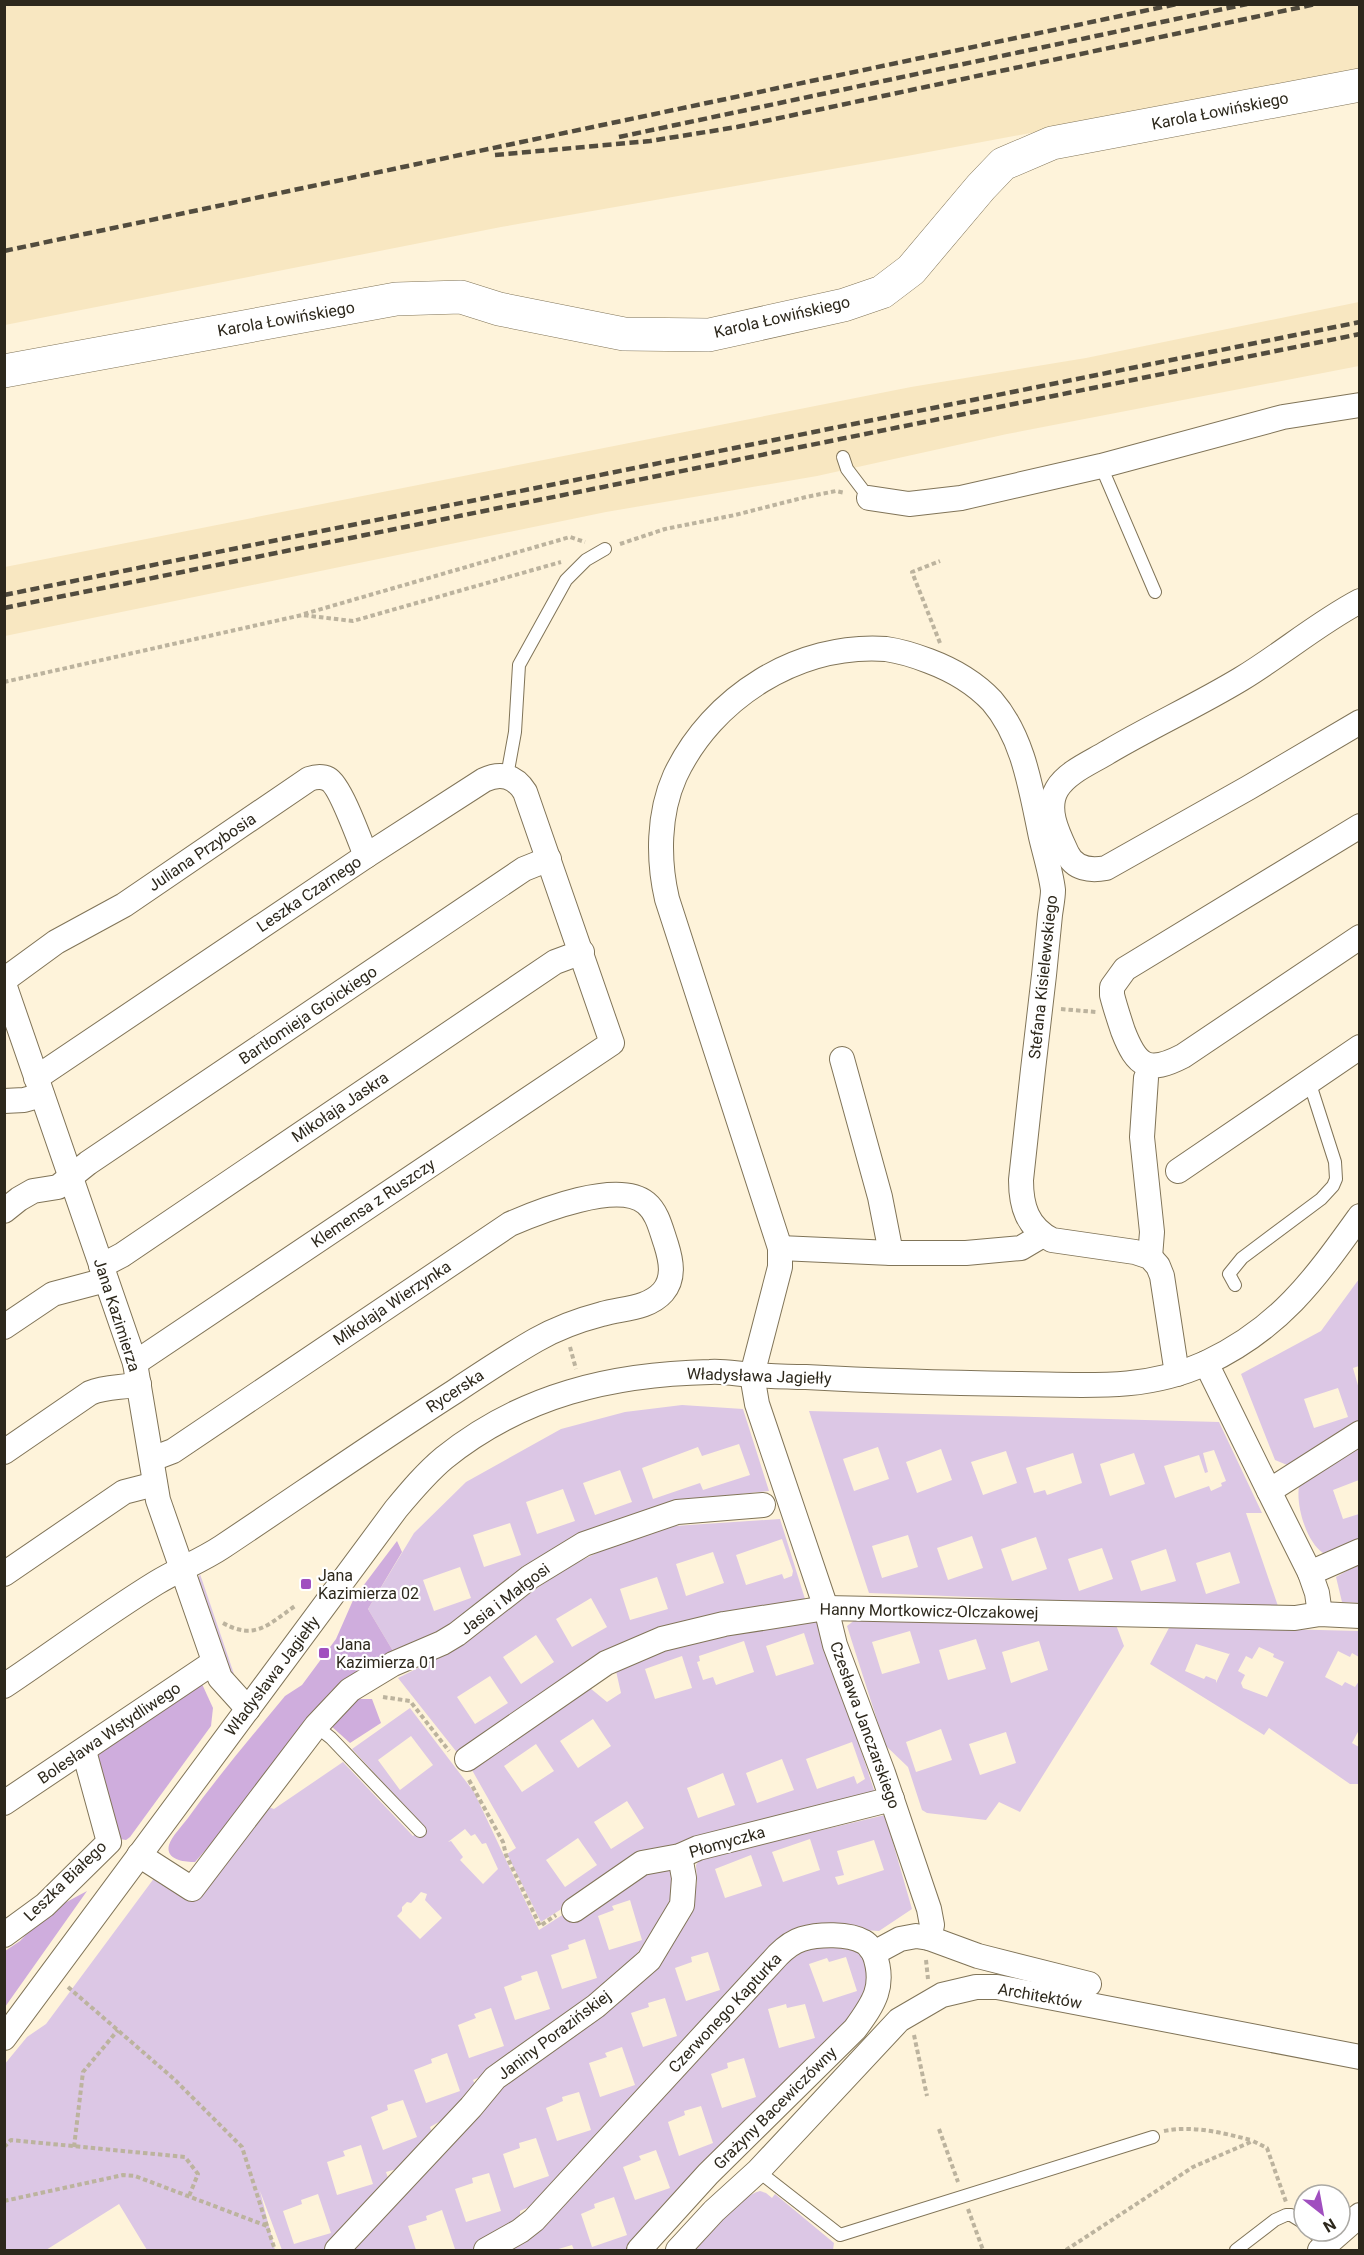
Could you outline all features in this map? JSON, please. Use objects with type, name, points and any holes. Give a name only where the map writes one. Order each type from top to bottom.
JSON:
[{"type":"main road","name":"Karola Łowińskiego","points":[[4,371],[396,299],[461,297],[500,309],[624,334],[709,334],[844,305],[882,292],[911,270],[1003,164],[1052,143],[1359,85]]},
{"type":"street","points":[[869,498],[909,504],[961,498],[1101,466],[1283,417],[1359,405]]},
{"type":"street","points":[[1359,601],[1240,680],[1063,779],[1055,791],[1051,813],[1073,863],[1095,870],[1106,868],[1359,722]]},
{"type":"street","name":"Stefana Kisielewskiego","points":[[752,1375],[780,1267],[780,1248],[667,899],[661,859],[662,828],[666,802],[675,778],[701,734],[744,693],[789,664],[821,654],[848,650],[887,650],[915,656],[965,679],[990,699],[1014,735],[1029,783],[1053,892],[1021,1180],[1023,1207],[1030,1222],[1043,1235]]},
{"type":"street","name":"Leszka Czarnego","points":[[39,1086],[366,856],[484,780],[495,776],[507,776]]},
{"type":"street","points":[[507,776],[517,781],[525,792],[582,952]]},
{"type":"street","name":"Juliana Przybosia","points":[[6,990],[56,942],[124,905],[309,779],[322,777],[333,783],[366,856]]},
{"type":"street","points":[[1359,826],[1125,969],[1112,987],[1112,995],[1117,1015],[1134,1056],[1149,1065],[1166,1065],[1183,1056],[1359,937]]},
{"type":"street","name":"Bartłomieja Groickiego","points":[[4,1211],[33,1191],[53,1189],[524,868],[549,859]]},
{"type":"street","name":"Klemensa z Ruszczy","points":[[137,1373],[612,1043],[582,952]]},
{"type":"street","name":"Mikołaja Jaskra","points":[[4,1327],[53,1294],[103,1273],[122,1255],[555,962],[582,952]]},
{"type":"street","name":"Jana Kazimierza","points":[[6,990],[137,1373],[158,1500],[214,1662],[224,1682],[248,1709]]},
{"type":"street","points":[[1178,1171],[1359,1047]]},
{"type":"street","points":[[842,1059],[880,1197],[891,1253]]},
{"type":"street","points":[[1146,1078],[1142,1137],[1152,1232],[1150,1257]]},
{"type":"street","points":[[4,1101],[24,1100],[39,1086]]},
{"type":"street","name":"Mikołaja Wierzynka","points":[[152,1459],[174,1451],[510,1224],[549,1208],[595,1198],[628,1196],[648,1204]]},
{"type":"street","name":"Rycerska","points":[[4,1686],[153,1585],[218,1549],[537,1339],[570,1324],[656,1299],[666,1288],[672,1266],[657,1218],[648,1204]]},
{"type":"street","name":"Władysława Jagiełły","points":[[4,2038],[396,1509],[418,1483],[469,1440],[526,1409],[554,1397],[608,1381],[631,1377],[712,1371],[891,1381],[1105,1386],[1134,1384],[1177,1374],[1206,1363],[1247,1340],[1289,1307],[1324,1266],[1359,1216]]},
{"type":"street","points":[[780,1248],[891,1253],[966,1253],[1011,1250],[1032,1243],[1043,1235],[1064,1243],[1135,1252],[1150,1257],[1158,1266],[1162,1276],[1177,1374]]},
{"type":"street","points":[[1206,1363],[1310,1573],[1317,1593],[1320,1614]]},
{"type":"street","points":[[4,1452],[90,1393],[105,1388],[120,1388],[137,1373]]},
{"type":"street","name":"Czesława Janczarskiego","points":[[752,1375],[761,1415],[826,1608],[835,1645],[892,1799],[929,1909],[932,1926],[929,1938]]},
{"type":"street","points":[[1269,1491],[1359,1433]]},
{"type":"street","points":[[4,1574],[124,1492],[155,1484]]},
{"type":"street","name":"Jasia i Małgosi","points":[[140,1855],[192,1889],[316,1726],[350,1690],[393,1664],[458,1634],[530,1578],[584,1544],[677,1512],[763,1505]]},
{"type":"street","points":[[1310,1573],[1359,1551]]},
{"type":"street","name":"Hanny Mortkowicz-Olczakowej","points":[[463,1762],[606,1663],[662,1639],[724,1624],[826,1608],[1295,1618],[1320,1614],[1359,1616]]},
{"type":"street","name":"Bolesława Wstydliwego","points":[[4,1803],[214,1662]]},
{"type":"street","name":"Leszka Białego","points":[[4,1935],[45,1905],[110,1842],[84,1751]]},
{"type":"street","name":"Płomyczka","points":[[574,1910],[642,1863],[680,1856],[698,1848],[892,1799]]},
{"type":"street","name":"Janiny Porazińskiej","points":[[337,2250],[471,2107],[495,2078],[596,2006],[649,1960],[682,1905],[684,1878],[680,1856]]},
{"type":"street","name":"Czerwonego Kapturka","points":[[486,2250],[520,2231],[534,2220],[789,1945],[814,1936],[850,1937],[865,1942],[874,1953]]},
{"type":"street","points":[[874,1953],[900,1939],[916,1936],[929,1938],[978,1956],[1089,1984]]},
{"type":"street","name":"Grażyny Bacewiczówny","points":[[639,2250],[708,2175],[855,2029],[872,2005],[877,1992],[879,1965],[874,1953]]},
{"type":"street","name":"Architektów","points":[[678,2250],[714,2211],[758,2171],[898,2020],[942,1995],[959,1990],[997,1987],[1359,2057]]},
{"type":"lane","points":[[843,457],[848,469],[869,498]]},
{"type":"lane","points":[[1101,466],[1155,592]]},
{"type":"lane","points":[[507,776],[515,732],[519,665],[566,580],[586,560],[605,549]]},
{"type":"lane","points":[[1235,1285],[1229,1274],[1242,1258],[1321,1199],[1336,1179],[1335,1162],[1310,1081]]},
{"type":"lane","points":[[316,1726],[331,1738],[420,1831]]},
{"type":"lane","points":[[758,2171],[840,2235],[1153,2137]]},
{"type":"lane","points":[[1236,2250],[1275,2220],[1291,2215]]},
{"type":"path","points":[[4,682],[302,615],[570,537],[605,549]]},
{"type":"path","points":[[940,561],[912,572],[943,650],[943,667]]},
{"type":"path","points":[[302,615],[354,621]]},
{"type":"path","points":[[1060,1008],[1117,1015]]},
{"type":"path","points":[[569,1342],[577,1373]]},
{"type":"path","points":[[222,1622],[241,1630],[253,1631],[270,1624],[295,1606]]},
{"type":"path","points":[[350,1690],[410,1701],[463,1762],[503,1842],[506,1855],[540,1926],[567,1908],[574,1910]]},
{"type":"path","points":[[922,2005],[928,1982],[925,1964],[929,1938]]},
{"type":"path","points":[[71,1990],[174,2079],[242,2147],[275,2250]]},
{"type":"path","points":[[74,2147],[83,2072],[118,2030]]},
{"type":"path","points":[[918,2054],[927,2096]]},
{"type":"path","points":[[1178,2128],[1216,2131],[1253,2141],[1267,2148],[1291,2215]]},
{"type":"path","points":[[4,2147],[11,2140],[185,2157],[198,2174],[189,2196]]},
{"type":"path","points":[[1065,2250],[1193,2167],[1253,2141]]},
{"type":"path","points":[[4,2201],[123,2175],[135,2176],[267,2226]]},
{"type":"shaded area","points":[[5,5],[1359,5],[1359,72],[907,156],[501,227],[5,325]]},
{"type":"shaded area","points":[[1359,302],[1359,366],[1007,434],[817,476],[606,512],[5,636],[5,567],[911,387],[1086,358]]},
{"type":"shaded area","points":[[1359,1279],[1359,1366],[1353,1368],[1359,1389],[1359,1424],[1292,1467],[1275,1460],[1241,1374],[1321,1331]],"holes":[[[1338,1388],[1348,1417],[1314,1428],[1304,1399]]]},
{"type":"shaded area","points":[[682,1405],[743,1409],[769,1491],[714,1497],[654,1509],[463,1622],[393,1651],[368,1609],[414,1533],[466,1482],[561,1429],[625,1412]],"holes":[[[739,1444],[750,1475],[703,1490],[700,1483],[653,1499],[642,1468],[698,1447],[702,1456]],[[620,1470],[632,1502],[595,1515],[583,1483]],[[563,1489],[575,1521],[537,1534],[526,1502]],[[510,1523],[521,1555],[484,1567],[473,1535]],[[460,1567],[471,1598],[434,1611],[423,1580]]]},
{"type":"shaded area","points":[[809,1411],[1219,1422],[1262,1513],[1246,1513],[1279,1609],[869,1593]],"holes":[[[878,1447],[889,1479],[854,1491],[843,1459]],[[941,1449],[952,1480],[917,1493],[906,1462]],[[1214,1450],[1226,1481],[1221,1483],[1222,1486],[1211,1491],[1209,1486],[1175,1498],[1164,1466],[1199,1455],[1205,1473],[1208,1472],[1203,1453]],[[1006,1451],[1017,1483],[983,1495],[971,1462]],[[1073,1453],[1082,1483],[1047,1495],[1045,1490],[1034,1493],[1026,1468]],[[1134,1453],[1145,1484],[1110,1496],[1100,1464]],[[908,1535],[918,1567],[882,1578],[872,1546]],[[972,1536],[983,1568],[948,1580],[937,1548]],[[1036,1537],[1047,1569],[1012,1581],[1001,1549]],[[1102,1548],[1113,1579],[1079,1591],[1068,1559]],[[1166,1549],[1176,1581],[1141,1591],[1131,1561]],[[1230,1552],[1240,1583],[1206,1594],[1196,1563]]]},
{"type":"shaded area","points":[[1359,1443],[1359,1480],[1333,1490],[1343,1519],[1359,1514],[1359,1543],[1334,1554],[1323,1553],[1311,1540],[1303,1520],[1299,1500],[1300,1482]]},
{"type":"shaded area","points":[[780,1519],[805,1599],[721,1612],[459,1755],[398,1678],[450,1652],[562,1570],[617,1543],[674,1526]],"holes":[[[782,1539],[793,1571],[792,1576],[784,1579],[782,1574],[746,1585],[736,1555]],[[713,1552],[724,1583],[686,1596],[676,1564]],[[657,1577],[668,1609],[630,1620],[620,1589]],[[591,1598],[607,1627],[572,1647],[556,1619]],[[536,1635],[554,1662],[521,1684],[503,1657]],[[490,1676],[508,1703],[475,1724],[457,1697]]]},
{"type":"shaded area","points":[[397,1541],[402,1552],[368,1609],[393,1651],[231,1821],[195,1862],[181,1861],[173,1857],[170,1854],[169,1845],[175,1835],[223,1771],[285,1696],[302,1685],[336,1639],[354,1598]]},
{"type":"shaded area","points":[[1359,1564],[1359,1603],[1342,1602],[1336,1577]]},
{"type":"shaded area","points":[[200,1574],[234,1674],[229,1671],[198,1580]]},
{"type":"shaded area","points":[[860,1616],[1116,1625],[1124,1646],[1020,1812],[999,1802],[986,1820],[927,1813],[922,1810],[908,1767],[885,1745],[847,1626]],"holes":[[[910,1631],[920,1663],[882,1674],[872,1642]],[[976,1639],[986,1669],[948,1680],[939,1650]],[[1039,1641],[1048,1670],[1011,1683],[1002,1652]],[[941,1729],[952,1760],[916,1772],[906,1742]],[[1006,1732],[1016,1763],[980,1775],[969,1744]]]},
{"type":"shaded area","points":[[818,1620],[875,1793],[665,1847],[645,1856],[541,1922],[507,1854],[516,1848],[472,1770],[590,1688],[607,1702],[621,1693],[616,1671],[684,1641]],"holes":[[[804,1633],[814,1664],[776,1676],[766,1646]],[[744,1641],[754,1672],[716,1685],[713,1677],[703,1680],[697,1662],[700,1661],[699,1656]],[[682,1656],[692,1688],[655,1699],[645,1669]],[[593,1719],[611,1746],[578,1768],[560,1741]],[[852,1742],[865,1779],[857,1784],[854,1776],[817,1789],[806,1759]],[[536,1744],[554,1771],[522,1792],[504,1766]],[[782,1759],[794,1790],[757,1803],[746,1773]],[[723,1773],[735,1805],[698,1818],[687,1788]],[[627,1801],[644,1828],[611,1849],[594,1822]],[[578,1838],[597,1865],[565,1887],[546,1860]]]},
{"type":"shaded area","points":[[1170,1626],[1359,1631],[1359,1657],[1352,1653],[1350,1657],[1338,1651],[1325,1677],[1342,1686],[1345,1682],[1355,1687],[1359,1681],[1359,1730],[1352,1743],[1359,1747],[1359,1784],[1350,1784],[1269,1728],[1264,1735],[1150,1664]],"holes":[[[1196,1644],[1230,1653],[1216,1683],[1216,1680],[1206,1676],[1204,1679],[1185,1671]],[[1259,1647],[1284,1662],[1267,1697],[1243,1688],[1241,1683],[1245,1675],[1238,1671],[1246,1656],[1252,1659]]]},
{"type":"shaded area","points":[[202,1684],[213,1708],[211,1726],[130,1837],[126,1840],[120,1839],[96,1753]]},
{"type":"shaded area","points":[[353,1699],[372,1699],[381,1723],[350,1743],[330,1725]]},
{"type":"shaded area","points":[[410,1708],[474,1792],[539,1930],[567,1912],[653,1870],[671,1868],[675,1888],[657,1930],[622,1971],[493,2071],[473,2080],[476,2087],[451,2115],[430,2127],[433,2136],[404,2167],[386,2172],[389,2181],[327,2250],[282,2250],[260,2191],[275,2250],[147,2250],[119,2204],[46,2250],[5,2250],[4,2065],[27,2037],[46,2024],[155,1877],[191,1898],[263,1805],[274,1809],[343,1762],[413,1836],[425,1828],[352,1749]],"holes":[[[411,1736],[433,1765],[400,1790],[378,1760]],[[465,1829],[471,1836],[475,1834],[482,1844],[486,1843],[498,1869],[483,1884],[460,1860],[463,1857],[451,1841],[448,1842]],[[421,1892],[427,1894],[425,1900],[442,1918],[420,1939],[397,1916],[407,1902],[411,1903]],[[630,1900],[642,1940],[609,1950],[598,1916],[614,1910],[612,1906]],[[585,1939],[597,1978],[562,1989],[551,1955],[569,1949],[568,1945]],[[537,1971],[550,2009],[515,2020],[504,1987],[522,1980],[521,1976]],[[491,2008],[504,2046],[469,2058],[458,2025],[476,2018],[474,2014]],[[447,2053],[460,2091],[426,2103],[414,2070],[432,2063],[431,2059]],[[403,2100],[417,2137],[383,2150],[371,2117],[388,2110],[387,2105]],[[361,2145],[373,2184],[337,2195],[327,2162],[345,2156],[343,2151]],[[318,2194],[331,2233],[294,2244],[283,2211],[302,2204],[301,2200]]]},
{"type":"shaded area","points":[[885,1815],[912,1909],[879,1931],[818,1927],[536,2204],[520,2211],[520,2220],[473,2250],[452,2250],[455,2249],[442,2210],[426,2216],[427,2220],[408,2226],[416,2250],[349,2250],[512,2075],[692,1904],[697,1882],[696,1865],[700,1859]],"holes":[[[810,1839],[820,1870],[783,1882],[772,1852]],[[874,1840],[884,1870],[838,1885],[835,1877],[844,1875],[837,1851]],[[751,1855],[762,1886],[725,1898],[715,1869]],[[708,1952],[720,1990],[686,2001],[675,1968],[692,1962],[691,1957]],[[665,1998],[677,2036],[643,2047],[631,2013],[649,2007],[648,2003]],[[622,2047],[635,2085],[600,2097],[589,2063],[607,2057],[605,2053]],[[579,2092],[591,2130],[557,2141],[546,2108],[563,2101],[562,2097]],[[536,2138],[549,2176],[514,2188],[503,2154],[520,2148],[519,2143]],[[489,2173],[501,2211],[466,2222],[455,2189],[473,2183],[472,2178]]]},
{"type":"shaded area","points":[[87,1891],[5,2007],[5,1951],[20,1941],[48,1912]]},
{"type":"shaded area","points":[[819,1947],[855,1947],[868,1963],[868,1998],[630,2250],[574,2250],[572,2245],[555,2250],[505,2250],[779,1968],[804,1951]],"holes":[[[846,1957],[857,1991],[823,2002],[809,1964],[827,1958],[829,1962]],[[786,2004],[787,2008],[805,2004],[815,2038],[779,2048],[768,2009]],[[744,2058],[756,2097],[722,2108],[711,2074],[728,2068],[727,2063]],[[701,2106],[713,2143],[679,2156],[668,2122],[685,2115],[684,2111]],[[656,2150],[670,2188],[635,2200],[623,2167],[641,2160],[639,2156]],[[614,2197],[627,2235],[592,2247],[581,2214],[595,2208],[594,2204]]]},
{"type":"shaded area","points":[[760,2191],[772,2198],[775,2194],[834,2243],[833,2250],[694,2250],[734,2208],[752,2194]]},
{"type":"railway","points":[[4,251],[1177,4]]},
{"type":"railway","points":[[619,137],[1247,4]]},
{"type":"railway","points":[[495,155],[650,141],[737,127],[1316,4]]},
{"type":"railway","points":[[4,595],[1360,322]]},
{"type":"railway","points":[[4,608],[1360,334]]},
{"type":"place","name":"Jana Kazimierza 02","points":[[306,1584]]},
{"type":"place","name":"Jana Kazimierza 01","points":[[324,1653]]}]
